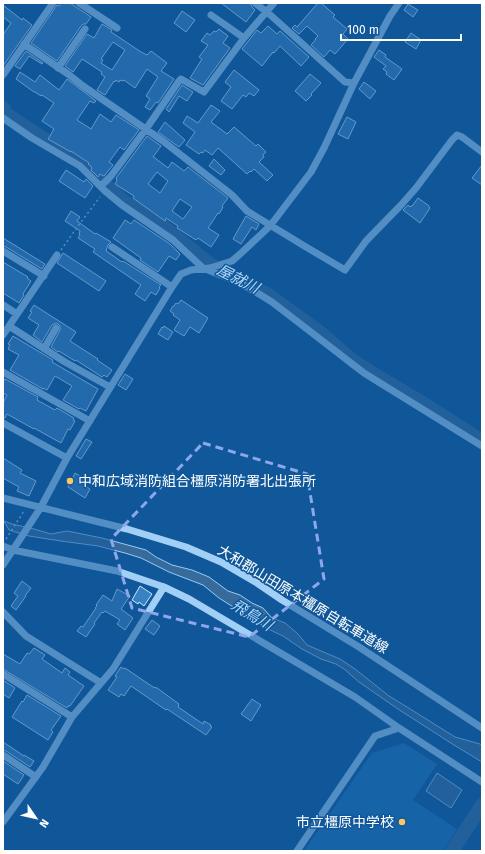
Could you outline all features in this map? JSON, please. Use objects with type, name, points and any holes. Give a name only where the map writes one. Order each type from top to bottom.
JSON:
[{"type":"street","points":[[3,75],[53,3]]},
{"type":"street","points":[[79,3],[116,28]]},
{"type":"street","points":[[255,3],[345,82],[354,83]]},
{"type":"street","points":[[104,186],[179,81],[181,79],[204,92],[244,38],[274,3]]},
{"type":"street","points":[[3,566],[40,509],[67,458],[181,274],[191,270],[209,267],[232,260],[239,256],[270,226],[311,172],[324,148],[354,83],[390,16],[399,3]]},
{"type":"street","points":[[211,15],[244,38]]},
{"type":"street","points":[[58,68],[85,29]]},
{"type":"street","points":[[24,44],[146,129],[232,195],[247,211],[345,270],[366,240],[416,188],[457,135],[482,152]]},
{"type":"street","points":[[3,118],[39,142],[80,166],[104,186],[122,205],[174,240],[209,267],[272,302],[364,372],[482,446]]},
{"type":"street","points":[[112,247],[172,287]]},
{"type":"street","points":[[3,252],[44,276]]},
{"type":"street","points":[[3,336],[57,255]]},
{"type":"street","points":[[3,305],[17,314]]},
{"type":"street","points":[[9,326],[65,362],[110,388]]},
{"type":"street","points":[[44,349],[56,328]]},
{"type":"street","points":[[3,372],[90,421]]},
{"type":"street","points":[[3,423],[67,458]]},
{"type":"street","name":"大和郡山田原本橿原自転車道線","points":[[3,498],[40,509],[135,531],[186,547],[221,562],[358,647],[482,728]]},
{"type":"street","points":[[4,544],[117,571],[164,587],[189,599],[355,697],[480,781]]},
{"type":"street","points":[[3,822],[43,767],[72,717],[112,669],[164,587]]},
{"type":"street","points":[[3,612],[26,636],[101,683]]},
{"type":"street","points":[[3,674],[72,717]]},
{"type":"street","points":[[297,851],[375,736],[399,728]]},
{"type":"street","points":[[3,755],[36,776]]},
{"type":"path","points":[[57,255],[104,186]]},
{"type":"path","points":[[4,544],[27,507]]},
{"type":"highlighted area","points":[[203,443],[307,474],[324,579],[249,637],[132,608],[111,539]]},
{"type":"shaded area","name":"市立橿原中学校","points":[[404,743],[437,764],[413,800],[457,829],[443,851],[304,851],[372,753]]},
{"type":"water","name":"飛鳥川","points":[[4,521],[51,534],[67,531],[102,538],[146,550],[172,565],[192,570],[209,577],[228,591],[240,595],[263,608],[272,618],[285,623],[298,634],[307,645],[340,659],[389,696],[455,737],[482,745],[482,762],[398,709],[359,682],[344,669],[302,649],[283,636],[268,629],[219,598],[203,585],[169,572],[141,558],[125,553],[98,546],[29,536],[9,530]]},
{"type":"water","points":[[437,773],[462,790],[451,808],[426,791]]},
{"type":"building","points":[[61,3],[70,3],[91,17],[86,24],[81,26],[57,61],[31,43],[57,5],[59,6]]},
{"type":"building","points":[[221,3],[250,3],[255,10],[246,22]]},
{"type":"building","points":[[318,3],[321,3],[335,15],[333,17],[347,29],[343,34],[348,39],[335,54],[330,50],[324,57],[311,45],[318,36],[307,26],[299,34],[292,28],[295,25],[297,27]]},
{"type":"building","points":[[408,4],[418,10],[413,17],[404,10]]},
{"type":"building","points":[[3,5],[22,20],[23,18],[32,25],[3,66],[3,35],[11,23],[3,17]]},
{"type":"building","points":[[182,11],[195,20],[186,32],[174,23]]},
{"type":"building","points":[[102,24],[112,30],[111,32],[141,52],[147,55],[151,51],[167,63],[161,71],[174,79],[158,103],[156,102],[150,110],[145,107],[150,99],[146,96],[158,77],[147,69],[135,88],[124,80],[120,80],[119,82],[116,80],[105,95],[97,90],[105,77],[101,74],[102,72],[82,59],[73,72],[65,66],[87,34],[94,38]],"holes":[[[113,42],[125,50],[112,70],[101,63],[103,60],[101,59]]]},
{"type":"building","points":[[268,26],[277,34],[280,31],[309,57],[301,66],[280,46],[262,66],[242,49],[257,30],[261,33]]},
{"type":"building","points":[[219,29],[228,36],[223,43],[230,48],[203,85],[190,78],[202,59],[199,57],[208,45],[201,41],[207,33],[210,35]]},
{"type":"building","points":[[411,33],[421,40],[416,49],[405,42]]},
{"type":"building","points":[[379,50],[386,55],[385,57],[402,69],[394,80],[386,74],[387,72],[383,69],[386,66],[374,57]]},
{"type":"building","points":[[26,51],[43,63],[42,64],[29,56],[20,69],[15,66]]},
{"type":"building","points":[[234,70],[259,90],[254,96],[249,93],[246,97],[243,95],[232,109],[221,101],[231,87],[225,82]]},
{"type":"building","points":[[20,72],[35,82],[40,75],[59,90],[67,79],[96,101],[94,103],[90,101],[77,120],[91,129],[100,114],[111,122],[116,115],[139,130],[124,150],[120,147],[109,162],[113,165],[104,176],[100,174],[98,177],[91,170],[92,168],[88,164],[89,163],[71,151],[48,139],[54,129],[42,121],[54,103],[42,95],[41,96],[34,92],[16,79]]},
{"type":"building","points":[[310,74],[321,83],[306,101],[295,91]]},
{"type":"building","points":[[364,82],[376,91],[370,99],[359,89]]},
{"type":"building","points":[[182,85],[193,92],[187,101],[179,96],[169,112],[166,109]]},
{"type":"building","points":[[211,105],[220,111],[211,122],[227,134],[234,127],[256,146],[258,144],[266,152],[263,155],[264,157],[259,162],[273,175],[267,181],[254,169],[247,174],[218,148],[212,155],[205,150],[203,153],[201,152],[199,154],[186,145],[195,132],[183,123],[187,116],[198,123]]},
{"type":"building","points":[[347,117],[356,122],[348,139],[338,134]]},
{"type":"building","points":[[165,122],[185,140],[179,147],[158,132]]},
{"type":"building","points":[[147,136],[161,146],[153,157],[168,168],[172,162],[184,171],[188,167],[228,198],[222,206],[223,207],[219,214],[218,213],[208,228],[219,235],[211,247],[198,238],[196,240],[177,228],[178,226],[166,218],[165,221],[133,198],[134,196],[115,184],[117,181],[116,178]],"holes":[[[157,172],[168,181],[160,193],[148,184]],[[180,199],[192,207],[183,219],[172,211]]]},
{"type":"building","points":[[214,159],[225,170],[221,175],[209,166]]},
{"type":"building","points":[[482,165],[482,185],[472,178]]},
{"type":"building","points":[[66,170],[84,182],[86,179],[93,186],[85,198],[59,181]]},
{"type":"building","points":[[418,198],[430,208],[420,223],[403,210],[408,205],[410,207],[412,206]]},
{"type":"building","points":[[71,211],[80,217],[77,221],[95,234],[96,233],[111,242],[106,251],[161,285],[156,295],[151,292],[145,301],[135,294],[141,285],[93,252],[95,249],[78,238],[80,231],[65,221]]},
{"type":"building","points":[[246,216],[259,224],[256,230],[252,227],[241,244],[233,239]]},
{"type":"building","points":[[125,220],[131,224],[134,220],[170,244],[180,254],[176,260],[169,256],[158,272],[140,260],[141,258],[113,238]]},
{"type":"building","points":[[3,238],[45,264],[42,269],[3,246]]},
{"type":"building","points":[[63,253],[106,281],[99,291],[57,263]]},
{"type":"building","points":[[3,262],[28,277],[27,278],[31,281],[19,303],[3,293]]},
{"type":"building","points":[[181,300],[208,318],[199,333],[190,327],[184,336],[174,330],[180,320],[170,311],[176,303],[178,304]]},
{"type":"building","points":[[34,305],[76,332],[70,341],[112,370],[107,377],[104,375],[102,377],[76,360],[75,361],[51,347],[60,330],[60,326],[58,324],[56,323],[52,325],[42,342],[33,335],[39,325],[28,318]]},
{"type":"building","points":[[164,326],[173,332],[168,340],[158,334]]},
{"type":"building","points":[[13,336],[53,360],[52,362],[98,389],[86,411],[80,408],[79,409],[63,400],[72,386],[55,376],[47,390],[10,370],[19,355],[8,349],[10,345],[8,344]]},
{"type":"building","points":[[125,374],[133,379],[126,390],[118,385]]},
{"type":"building","points":[[5,379],[38,397],[37,400],[55,410],[57,408],[74,418],[73,420],[75,421],[70,430],[68,429],[61,443],[7,414],[5,418],[3,418],[3,403],[7,395],[3,393],[3,382]]},
{"type":"building","points":[[86,439],[92,442],[81,459],[76,456]]},
{"type":"building","points":[[3,458],[22,470],[20,473],[36,481],[29,496],[17,491],[19,487],[3,478]]},
{"type":"building","points":[[75,473],[87,480],[84,485],[90,489],[85,498],[68,487]]},
{"type":"building","points":[[22,581],[31,588],[16,610],[11,606],[18,596],[14,593]]},
{"type":"building","points":[[140,586],[152,594],[144,606],[139,602],[138,604],[132,600]]},
{"type":"building","points":[[117,589],[130,596],[121,609],[133,618],[125,630],[117,624],[120,620],[105,611],[103,613],[102,612],[86,637],[77,631],[81,626],[83,627],[103,595],[112,601]]},
{"type":"building","points":[[152,620],[160,626],[154,635],[145,629]]},
{"type":"building","points":[[34,648],[45,655],[42,659],[62,673],[65,668],[70,672],[68,675],[84,686],[67,708],[3,669],[3,654],[20,664],[27,653],[29,654]]},
{"type":"building","points":[[121,667],[157,688],[179,704],[178,707],[203,724],[204,721],[212,727],[206,735],[131,686],[124,696],[121,694],[119,697],[108,690],[117,677],[115,676]]},
{"type":"building","points":[[3,680],[15,688],[9,698],[3,694]]},
{"type":"building","points":[[27,695],[61,716],[51,730],[53,732],[48,740],[12,717]]},
{"type":"building","points":[[252,699],[261,705],[251,721],[241,714]]},
{"type":"building","points":[[3,742],[34,761],[30,767],[3,750]]},
{"type":"building","points":[[3,761],[24,775],[18,784],[3,774]]},
{"type":"waterway","name":"屋就川","points":[[3,108],[6,114],[83,164],[122,200],[158,222],[208,263],[267,294],[322,334],[353,361],[482,441]]},
{"type":"waterway","points":[[452,851],[482,805]]},
{"type":"place","name":"中和広域消防組合橿原消防署北出張所","points":[[70,481]]},
{"type":"place","name":"市立橿原中学校","points":[[402,822]]}]
